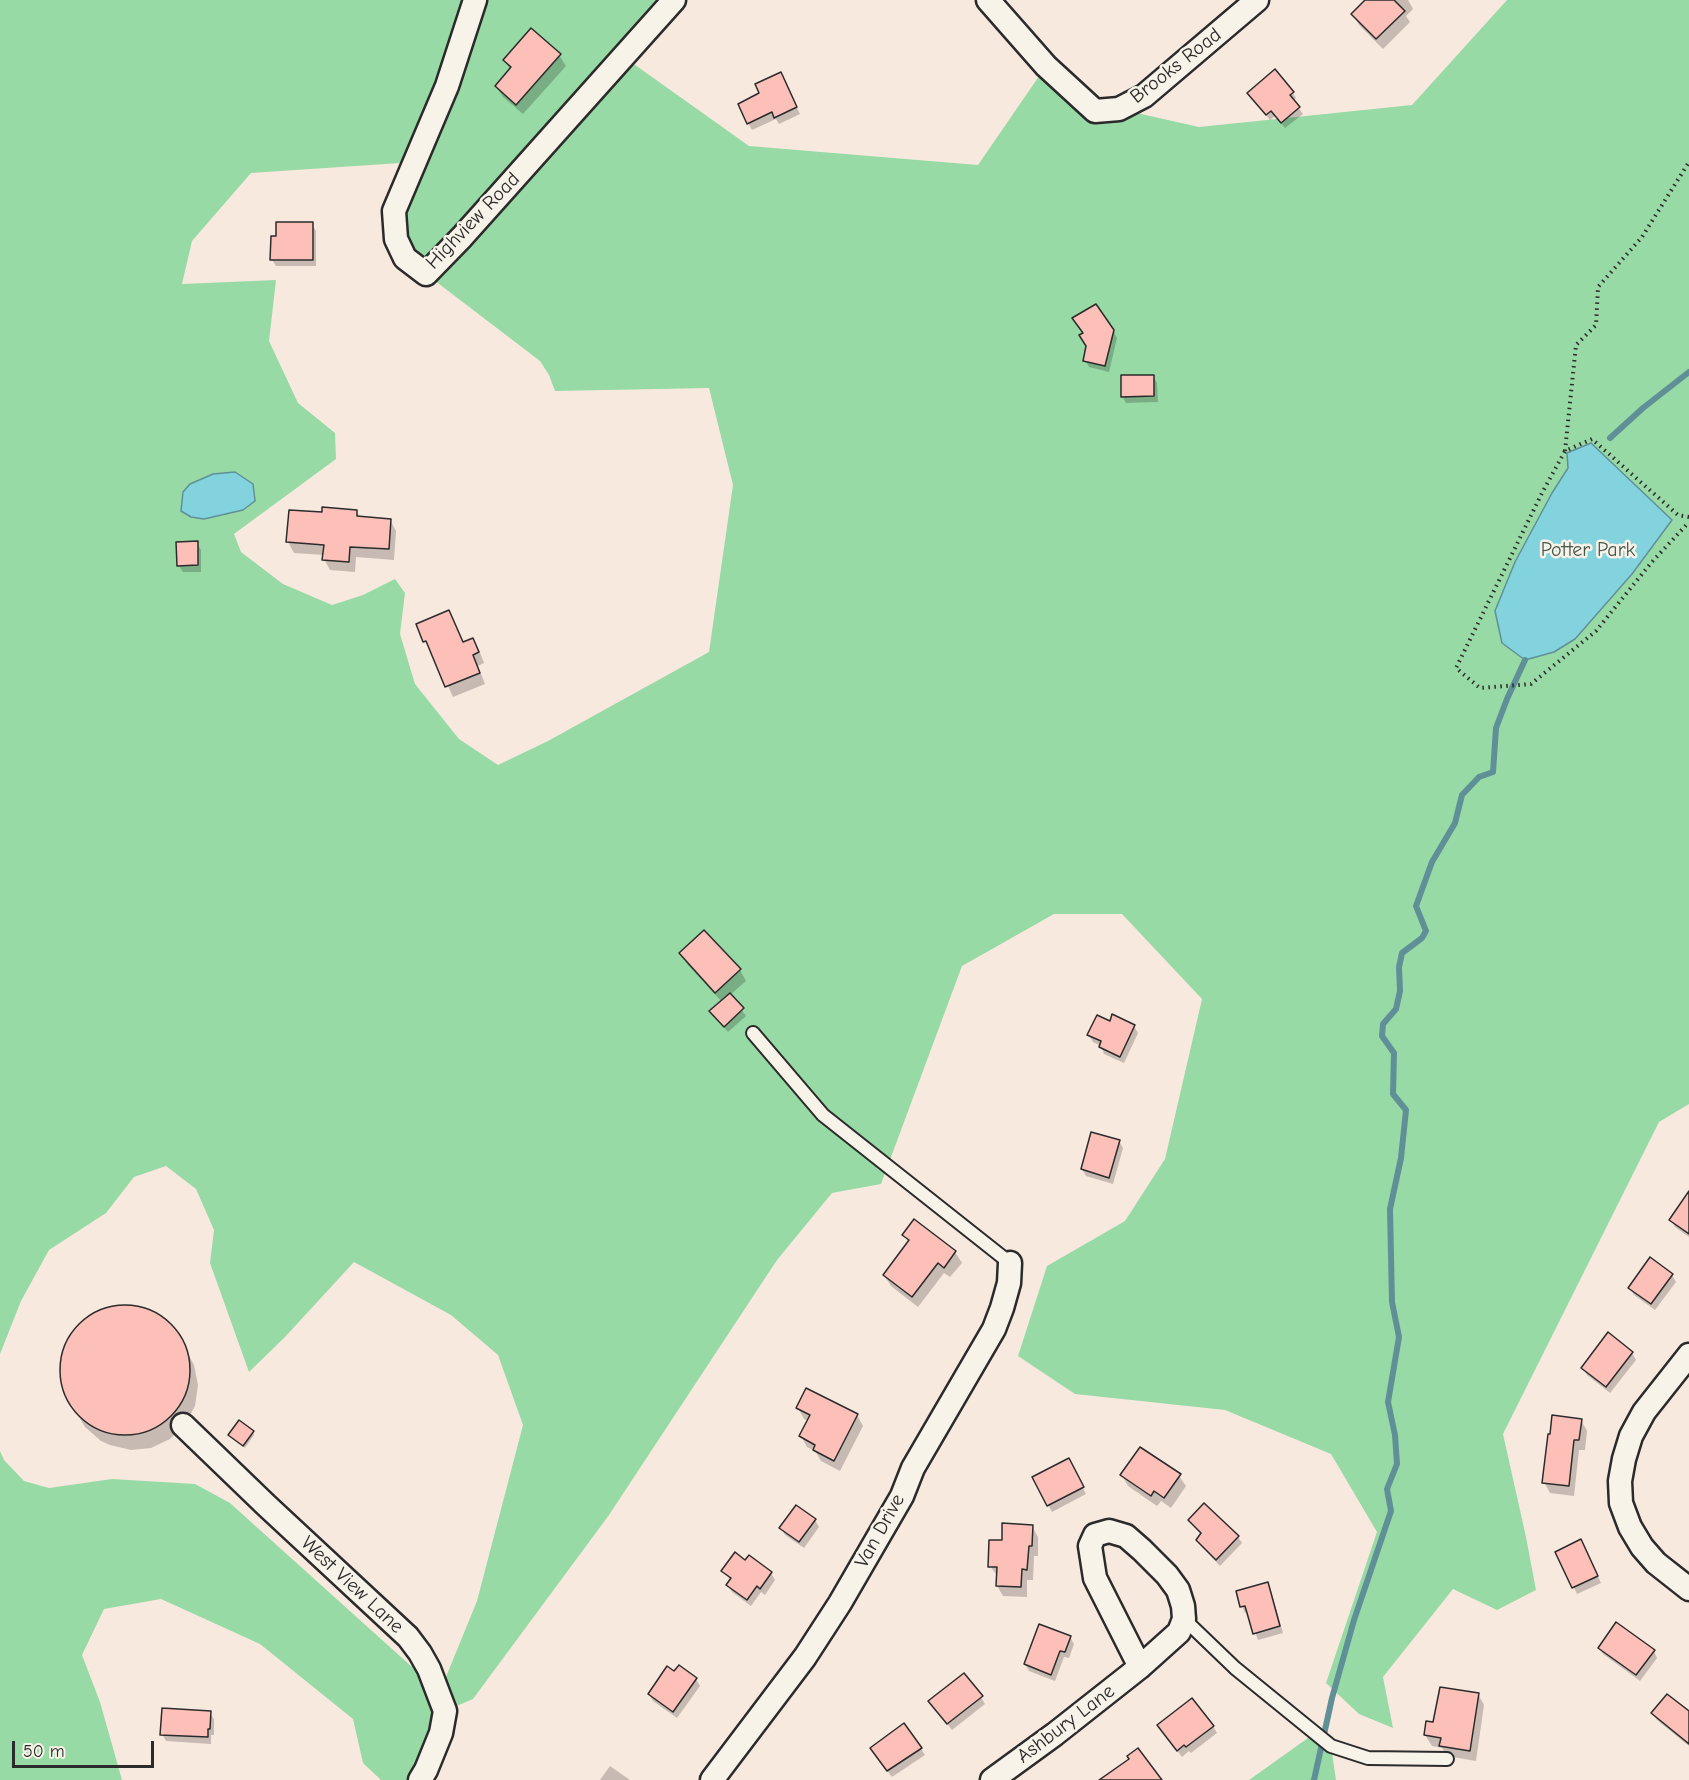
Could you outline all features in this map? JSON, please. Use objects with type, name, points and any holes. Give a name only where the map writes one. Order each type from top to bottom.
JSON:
[{"type":"street","name":"Highview Road","points":[[475,0],[447,86],[394,211],[396,239],[405,258],[426,274],[462,237],[674,0]]},
{"type":"street","name":"Brooks Road","points":[[988,0],[1046,66],[1095,111],[1119,109],[1144,96],[1257,0]]},
{"type":"street","name":"Van Drive","points":[[712,1780],[805,1657],[852,1583],[902,1496],[913,1468],[993,1329],[1009,1283],[1010,1263]]},
{"type":"street","points":[[1689,1355],[1644,1412],[1630,1436],[1620,1481],[1621,1503],[1630,1527],[1642,1547],[1656,1563],[1689,1589]]},
{"type":"street","name":"West View Lane","points":[[183,1425],[408,1637],[420,1653],[429,1669],[445,1711],[441,1733],[420,1780]]},
{"type":"street","points":[[1140,1667],[1095,1578],[1090,1546],[1095,1535],[1109,1531],[1126,1536],[1143,1550],[1178,1590],[1184,1619]]},
{"type":"street","name":"Ashbury Lane","points":[[992,1780],[1140,1667],[1179,1632],[1184,1619]]},
{"type":"lane","points":[[753,1033],[823,1115],[1010,1263]]},
{"type":"lane","points":[[1184,1619],[1235,1668],[1331,1746],[1368,1758],[1447,1759]]},
{"type":"path","points":[[1689,162],[1642,237],[1598,286],[1596,325],[1576,345],[1565,451],[1456,668],[1480,688],[1531,684],[1596,631],[1651,563],[1689,522]]},
{"type":"path","points":[[1565,451],[1592,439],[1678,515],[1689,517]]},
{"type":"green space","name":"Potter Park","points":[[0,0],[674,0],[624,57],[749,146],[978,165],[1046,66],[1074,94],[1119,109],[1199,127],[1412,105],[1507,0],[1689,0],[1689,1104],[1659,1122],[1503,1434],[1536,1590],[1497,1610],[1453,1589],[1383,1677],[1393,1728],[1359,1714],[1326,1683],[1377,1532],[1331,1454],[1225,1410],[1075,1394],[1018,1356],[1047,1266],[1125,1221],[1165,1159],[1202,999],[1122,914],[1054,914],[962,966],[881,1184],[832,1193],[777,1260],[609,1515],[473,1699],[445,1711],[420,1780],[381,1780],[363,1763],[353,1719],[260,1644],[161,1599],[104,1609],[82,1655],[100,1702],[122,1780],[0,1780],[0,1451],[4,1460],[24,1481],[49,1488],[112,1479],[195,1484],[230,1503],[411,1666],[429,1669],[439,1694],[477,1601],[523,1425],[498,1355],[451,1315],[354,1262],[285,1337],[249,1372],[210,1263],[214,1230],[196,1189],[166,1166],[134,1177],[106,1213],[49,1250],[21,1301],[0,1354]],"holes":[[[415,162],[396,239],[405,258],[540,361],[555,391],[709,388],[733,485],[709,652],[548,741],[498,765],[459,739],[415,684],[400,634],[405,593],[395,579],[363,595],[332,605],[283,584],[241,552],[234,534],[336,459],[335,433],[298,403],[269,341],[276,280],[182,284],[192,241],[251,173]]]},
{"type":"green space","points":[[1315,1733],[1331,1746],[1336,1780],[1249,1780]]},
{"type":"water","points":[[1591,443],[1672,520],[1632,574],[1575,639],[1554,652],[1525,660],[1502,643],[1495,611],[1515,562],[1568,468],[1567,453]]},
{"type":"water","points":[[235,472],[253,484],[255,501],[243,510],[204,519],[191,517],[181,511],[183,492],[190,484],[213,474]]},
{"type":"building","points":[[1365,0],[1394,0],[1405,11],[1376,39],[1351,14]]},
{"type":"building","points":[[531,28],[561,54],[516,105],[495,86],[511,67],[503,60]]},
{"type":"building","points":[[1275,69],[1294,92],[1290,95],[1300,107],[1281,123],[1271,111],[1266,115],[1247,93]]},
{"type":"building","points":[[781,72],[797,107],[774,118],[772,112],[747,124],[738,104],[759,93],[755,84]]},
{"type":"building","points":[[276,222],[313,222],[313,260],[270,260],[271,236],[276,236]]},
{"type":"building","points":[[1096,304],[1114,330],[1105,366],[1083,361],[1086,346],[1079,335],[1083,333],[1072,318]]},
{"type":"building","points":[[1121,375],[1154,375],[1154,396],[1121,397]]},
{"type":"building","points":[[322,507],[357,510],[357,516],[391,519],[389,549],[350,547],[349,562],[322,560],[324,545],[286,542],[289,510],[322,512]]},
{"type":"building","points":[[198,541],[198,565],[177,566],[176,542]]},
{"type":"building","points":[[449,610],[463,642],[473,638],[479,652],[473,655],[480,673],[445,687],[426,641],[423,642],[416,624]]},
{"type":"building","points":[[704,930],[741,969],[715,993],[679,953]]},
{"type":"building","points":[[730,993],[744,1008],[724,1027],[709,1011]]},
{"type":"building","points":[[1112,1014],[1135,1025],[1120,1057],[1099,1047],[1101,1041],[1087,1035],[1097,1015],[1110,1021]]},
{"type":"building","points":[[1091,1132],[1120,1140],[1109,1178],[1081,1169]]},
{"type":"building","points":[[1689,1191],[1689,1234],[1669,1220]]},
{"type":"building","points":[[914,1219],[956,1251],[944,1268],[938,1263],[912,1297],[883,1275],[909,1240],[902,1235]]},
{"type":"building","points":[[1650,1257],[1673,1274],[1651,1304],[1628,1288]]},
{"type":"building","points":[[125,1305],[150,1310],[171,1324],[185,1345],[190,1370],[185,1395],[171,1416],[150,1430],[125,1435],[100,1430],[79,1416],[65,1395],[60,1370],[65,1345],[79,1324],[100,1310]]},
{"type":"building","points":[[1608,1332],[1633,1352],[1606,1387],[1581,1368]]},
{"type":"building","points":[[806,1388],[858,1414],[834,1461],[813,1450],[815,1445],[799,1436],[810,1415],[796,1408]]},
{"type":"building","points":[[1552,1415],[1582,1419],[1579,1440],[1574,1440],[1569,1486],[1542,1483]]},
{"type":"building","points":[[239,1420],[254,1431],[243,1446],[228,1435]]},
{"type":"building","points":[[1140,1447],[1181,1474],[1164,1498],[1154,1491],[1151,1496],[1120,1475]]},
{"type":"building","points":[[1069,1458],[1084,1487],[1047,1506],[1032,1477]]},
{"type":"building","points":[[1204,1503],[1239,1536],[1216,1560],[1196,1540],[1201,1533],[1188,1520]]},
{"type":"building","points":[[796,1505],[816,1519],[799,1542],[779,1528]]},
{"type":"building","points":[[1002,1523],[1033,1525],[1032,1546],[1029,1546],[1027,1570],[1022,1569],[1021,1587],[996,1586],[997,1567],[988,1567],[989,1540],[1002,1540]]},
{"type":"building","points":[[1581,1539],[1598,1576],[1572,1588],[1555,1552]]},
{"type":"building","points":[[735,1552],[745,1560],[749,1555],[772,1572],[760,1589],[757,1586],[747,1600],[726,1585],[731,1578],[721,1571]]},
{"type":"building","points":[[1268,1582],[1280,1626],[1253,1634],[1245,1606],[1240,1607],[1236,1591]]},
{"type":"building","points":[[1616,1622],[1655,1650],[1636,1675],[1598,1648]]},
{"type":"building","points":[[1039,1624],[1071,1636],[1065,1652],[1060,1651],[1051,1675],[1024,1664]]},
{"type":"building","points":[[679,1665],[697,1678],[673,1712],[648,1694],[667,1666],[674,1671]]},
{"type":"building","points":[[964,1673],[983,1696],[947,1724],[928,1701]]},
{"type":"building","points":[[1440,1687],[1479,1693],[1470,1751],[1439,1746],[1441,1738],[1424,1735],[1426,1721],[1433,1722]]},
{"type":"building","points":[[1667,1694],[1689,1711],[1689,1744],[1651,1713]]},
{"type":"building","points":[[1192,1698],[1214,1726],[1177,1751],[1157,1725]]},
{"type":"building","points":[[162,1708],[211,1711],[208,1737],[160,1735]]},
{"type":"building","points":[[904,1723],[922,1748],[887,1771],[870,1748]]},
{"type":"building","points":[[1138,1748],[1162,1780],[1099,1780],[1129,1759],[1127,1756]]},
{"type":"waterway","points":[[1610,438],[1643,408],[1689,372]]},
{"type":"waterway","points":[[1314,1780],[1332,1698],[1354,1620],[1391,1511],[1387,1489],[1397,1464],[1395,1435],[1388,1402],[1399,1337],[1392,1302],[1390,1209],[1401,1158],[1406,1110],[1393,1094],[1394,1053],[1382,1036],[1383,1024],[1396,1009],[1400,991],[1399,967],[1402,953],[1422,938],[1426,931],[1416,906],[1432,862],[1455,823],[1462,795],[1479,777],[1493,772],[1496,728],[1525,660]]}]
